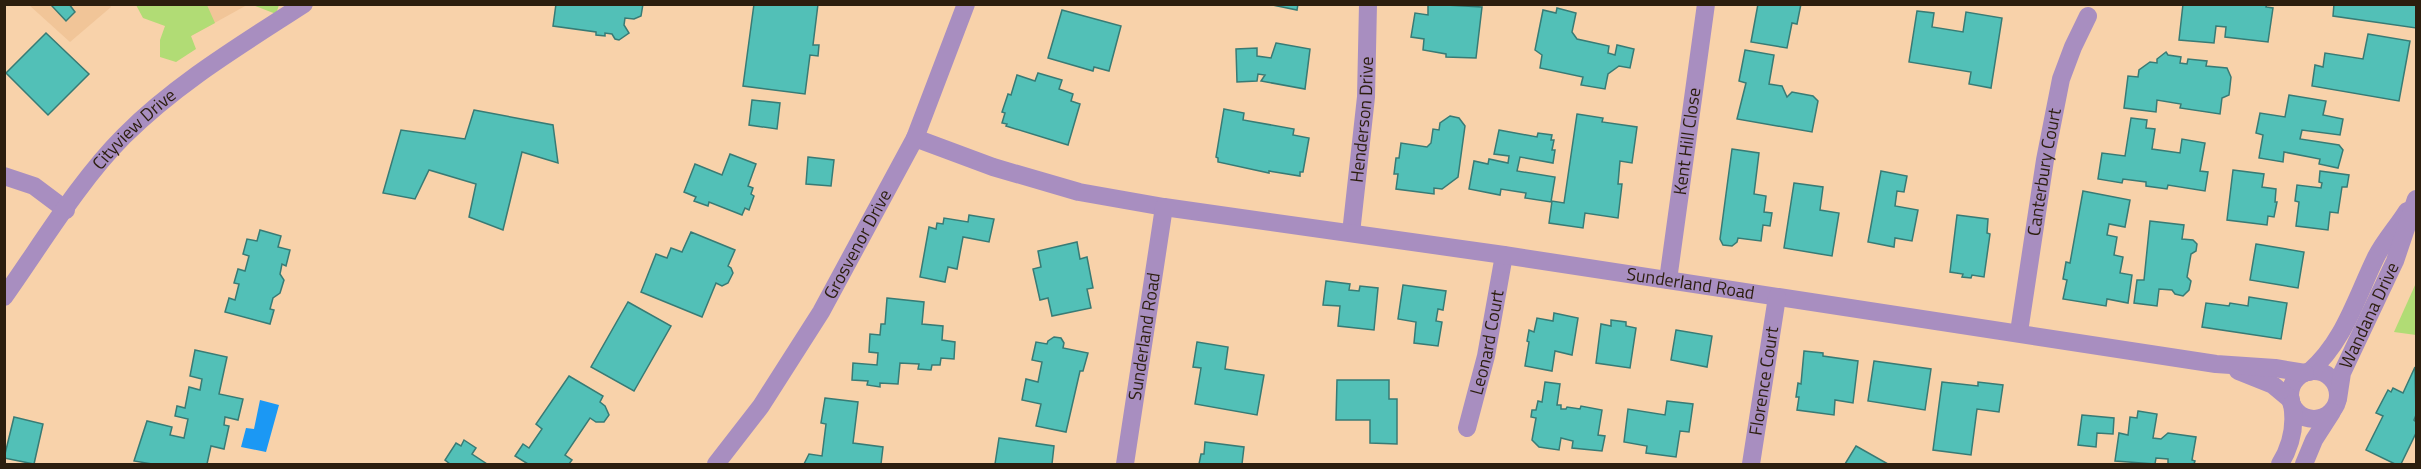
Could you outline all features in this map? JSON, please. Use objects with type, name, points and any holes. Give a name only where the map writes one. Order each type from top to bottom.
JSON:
[{"type":"street","name":"Cityview Drive","points":[[4,297],[90,176],[122,137],[164,98],[214,62],[304,4]]},
{"type":"street","name":"Grosvenor Drive","points":[[716,465],[761,406],[821,312],[915,138],[966,4]]},
{"type":"street","name":"Henderson Drive","points":[[1351,233],[1366,97],[1368,4]]},
{"type":"street","name":"Kent Hill Close","points":[[1668,280],[1706,4]]},
{"type":"street","name":"Canterbury Court","points":[[2019,332],[2045,160],[2061,79],[2088,16]]},
{"type":"street","name":"Sunderland Road","points":[[915,138],[993,167],[1079,192],[1164,207],[1504,255],[2019,332],[2216,364],[2307,372]]},
{"type":"street","points":[[4,176],[34,186],[66,210]]},
{"type":"street","name":"Wandana Drive","points":[[2280,465],[2291,440],[2294,421],[2291,402],[2292,385],[2298,377],[2326,357],[2337,340],[2380,250],[2416,198]]},
{"type":"street","name":"Wandana Drive","points":[[2304,465],[2314,440],[2336,405],[2342,373],[2395,261],[2416,198]]},
{"type":"street","name":"Sunderland Road","points":[[1125,465],[1164,207]]},
{"type":"street","name":"Leonard Court","points":[[1467,428],[1486,356],[1504,255]]},
{"type":"street","name":"Florence Court","points":[[1751,465],[1777,297]]},
{"type":"street","name":"Sunderland Road","points":[[2216,364],[2273,385],[2291,402]]},
{"type":"street","name":"Wandana Drive","points":[[2307,372],[2322,372],[2328,375],[2336,386],[2336,405]]},
{"type":"street","points":[[2291,402],[2301,416],[2310,419],[2322,418],[2336,405]]},
{"type":"shaded area","points":[[109,4],[111,7],[70,42],[29,5]]},
{"type":"shaded area","points":[[157,5],[247,5],[191,36]]},
{"type":"green space","points":[[136,5],[207,5],[215,23],[191,36],[196,49],[176,62],[160,57],[160,40],[165,26],[143,18]]},
{"type":"green space","points":[[253,5],[279,5],[276,14]]},
{"type":"green space","points":[[2416,283],[2416,335],[2394,332]]},
{"type":"water","points":[[260,400],[279,405],[266,452],[241,447],[246,428],[254,429]]},
{"type":"building","points":[[69,4],[75,12],[66,21],[51,5]]},
{"type":"building","points":[[556,4],[643,4],[641,16],[634,19],[625,18],[624,25],[629,33],[619,40],[615,39],[612,34],[596,35],[596,32],[553,26]]},
{"type":"building","points":[[754,4],[818,4],[813,45],[819,45],[818,56],[810,55],[805,94],[743,86]]},
{"type":"building","points":[[1267,4],[1298,4],[1297,10]]},
{"type":"building","points":[[1428,4],[1482,7],[1476,58],[1446,57],[1446,54],[1423,50],[1424,39],[1411,37],[1415,13],[1428,15]]},
{"type":"building","points":[[1758,4],[1801,4],[1797,24],[1792,23],[1787,48],[1751,42]]},
{"type":"building","points":[[2183,4],[2267,4],[2266,7],[2273,8],[2268,42],[2225,37],[2226,27],[2216,26],[2214,43],[2179,40]]},
{"type":"building","points":[[2334,4],[2416,4],[2416,28],[2333,16]]},
{"type":"building","points":[[1557,8],[1576,13],[1572,32],[1577,39],[1609,46],[1608,53],[1615,55],[1617,45],[1634,49],[1630,68],[1619,66],[1608,74],[1605,89],[1581,85],[1583,77],[1540,68],[1542,55],[1535,50],[1543,10],[1556,13]]},
{"type":"building","points":[[1062,10],[1121,26],[1109,71],[1094,67],[1093,71],[1048,58]]},
{"type":"building","points":[[1917,11],[1934,13],[1932,27],[1963,32],[1966,12],[2002,18],[1991,88],[1969,84],[1971,72],[1909,62]]},
{"type":"building","points":[[46,33],[89,74],[48,115],[6,73]]},
{"type":"building","points":[[2368,34],[2410,41],[2399,101],[2312,86],[2315,65],[2323,67],[2325,53],[2363,59]]},
{"type":"building","points":[[1276,43],[1310,49],[1305,89],[1261,81],[1265,75],[1258,74],[1257,81],[1237,82],[1236,49],[1257,48],[1257,56],[1271,58]]},
{"type":"building","points":[[1745,50],[1774,55],[1769,84],[1782,86],[1787,97],[1792,92],[1813,96],[1818,101],[1812,132],[1737,119],[1746,83],[1739,81]]},
{"type":"building","points":[[2166,52],[2168,55],[2181,57],[2180,63],[2187,64],[2188,59],[2207,61],[2206,66],[2227,68],[2231,77],[2229,95],[2222,98],[2220,114],[2180,108],[2181,104],[2157,100],[2156,112],[2124,108],[2128,76],[2138,77],[2139,70],[2150,62],[2157,63],[2157,59]]},
{"type":"building","points":[[1038,73],[1062,80],[1059,89],[1073,94],[1071,101],[1080,104],[1068,145],[1002,123],[1005,113],[1002,112],[1008,94],[1011,95],[1017,75],[1035,81]]},
{"type":"building","points":[[2289,95],[2326,101],[2323,115],[2343,119],[2340,135],[2302,130],[2300,139],[2339,145],[2343,150],[2338,168],[2319,164],[2320,159],[2284,152],[2283,162],[2259,158],[2263,135],[2256,133],[2260,113],[2285,117]]},
{"type":"building","points":[[752,100],[780,103],[777,129],[749,125]]},
{"type":"building","points":[[1224,109],[1244,113],[1243,120],[1294,129],[1293,135],[1309,138],[1303,172],[1300,172],[1300,176],[1269,171],[1269,173],[1218,162],[1216,157]]},
{"type":"building","points":[[474,110],[553,125],[558,163],[522,152],[503,230],[469,217],[476,184],[429,170],[415,199],[383,193],[401,130],[465,139]]},
{"type":"building","points":[[1577,114],[1603,118],[1602,122],[1637,127],[1632,163],[1620,161],[1618,184],[1622,184],[1618,218],[1585,213],[1583,228],[1549,223],[1552,201],[1564,203]]},
{"type":"building","points":[[1450,116],[1459,118],[1465,126],[1458,177],[1442,189],[1434,188],[1434,194],[1396,189],[1398,174],[1394,174],[1401,143],[1427,147],[1431,143],[1433,129],[1439,130],[1440,123]]},
{"type":"building","points":[[2131,118],[2147,120],[2146,128],[2155,129],[2152,149],[2180,153],[2182,139],[2205,143],[2200,171],[2208,172],[2205,191],[2168,185],[2167,189],[2146,186],[2146,182],[2123,179],[2122,183],[2098,179],[2102,153],[2125,156]]},
{"type":"building","points":[[1499,130],[1537,137],[1538,133],[1552,135],[1551,140],[1554,140],[1552,150],[1555,150],[1553,163],[1520,157],[1517,171],[1555,177],[1551,202],[1525,198],[1526,193],[1501,189],[1500,195],[1469,189],[1474,161],[1488,164],[1489,159],[1508,163],[1509,156],[1494,154]]},
{"type":"building","points":[[1732,149],[1759,153],[1754,194],[1766,196],[1764,212],[1772,213],[1770,226],[1763,225],[1761,241],[1738,238],[1732,246],[1723,245],[1720,239]]},
{"type":"building","points":[[730,154],[756,164],[748,186],[753,188],[751,194],[754,196],[749,210],[745,208],[742,215],[709,202],[708,206],[694,201],[696,197],[684,192],[695,164],[722,175]]},
{"type":"building","points":[[808,157],[834,160],[831,186],[806,184]]},
{"type":"building","points":[[2233,170],[2264,174],[2262,187],[2276,189],[2275,202],[2277,202],[2274,217],[2268,216],[2267,225],[2227,220]]},
{"type":"building","points":[[1881,171],[1907,176],[1904,192],[1897,191],[1895,206],[1918,210],[1912,241],[1895,238],[1894,247],[1868,242]]},
{"type":"building","points":[[2320,171],[2349,175],[2347,187],[2342,187],[2338,213],[2330,212],[2328,230],[2296,226],[2299,202],[2295,201],[2297,185],[2321,188]]},
{"type":"building","points":[[1794,183],[1823,187],[1820,210],[1839,213],[1832,256],[1784,248]]},
{"type":"building","points":[[2083,191],[2130,200],[2125,227],[2109,224],[2107,235],[2117,237],[2114,255],[2123,257],[2120,273],[2132,275],[2128,303],[2107,299],[2106,306],[2063,299],[2067,280],[2063,279],[2066,262],[2070,263]]},
{"type":"building","points":[[969,215],[994,219],[989,242],[963,237],[957,269],[948,267],[945,282],[920,277],[929,227],[936,229],[937,223],[943,224],[944,218],[968,222]]},
{"type":"building","points":[[1957,215],[1988,219],[1987,233],[1990,234],[1984,277],[1972,275],[1971,278],[1962,277],[1963,274],[1950,272]]},
{"type":"building","points":[[2150,221],[2184,225],[2182,239],[2193,240],[2197,244],[2196,251],[2191,254],[2187,277],[2191,281],[2189,290],[2183,296],[2175,294],[2172,290],[2159,289],[2157,306],[2134,303],[2137,280],[2144,280]]},
{"type":"building","points":[[260,230],[281,236],[278,247],[290,250],[286,266],[282,264],[280,274],[284,280],[280,293],[273,298],[270,309],[274,310],[270,324],[225,312],[229,298],[235,300],[239,284],[234,283],[238,269],[245,271],[249,256],[243,254],[247,239],[257,241]]},
{"type":"building","points":[[691,232],[735,250],[728,266],[733,273],[728,283],[722,286],[716,283],[702,317],[641,292],[656,254],[667,258],[671,248],[682,252]]},
{"type":"building","points":[[1077,242],[1080,259],[1087,257],[1093,288],[1087,289],[1091,308],[1052,316],[1048,298],[1040,300],[1033,269],[1041,267],[1038,251]]},
{"type":"building","points":[[2256,244],[2304,252],[2298,288],[2250,280]]},
{"type":"building","points":[[1326,281],[1350,284],[1349,290],[1359,291],[1360,286],[1378,288],[1374,330],[1338,326],[1340,306],[1323,305]]},
{"type":"building","points":[[1403,285],[1446,291],[1443,310],[1438,309],[1436,321],[1442,322],[1438,346],[1414,343],[1416,322],[1398,319]]},
{"type":"building","points":[[2249,297],[2287,303],[2281,339],[2202,327],[2206,303],[2248,306]]},
{"type":"building","points":[[887,298],[924,302],[922,324],[943,326],[942,340],[955,342],[954,359],[941,358],[940,365],[932,365],[931,370],[918,369],[919,364],[900,363],[898,384],[880,383],[880,387],[867,385],[868,381],[852,380],[853,363],[877,365],[878,353],[869,352],[870,334],[880,335],[881,324],[885,324]]},
{"type":"building","points":[[628,302],[671,326],[634,391],[591,367]]},
{"type":"building","points":[[1554,313],[1578,318],[1572,355],[1555,351],[1552,371],[1525,366],[1529,330],[1534,332],[1537,318],[1553,321]]},
{"type":"building","points":[[1611,320],[1626,322],[1626,326],[1636,328],[1630,368],[1596,363],[1601,324],[1611,326]]},
{"type":"building","points":[[1676,330],[1712,336],[1707,367],[1671,360]]},
{"type":"building","points":[[1054,337],[1061,338],[1064,343],[1063,348],[1088,353],[1083,371],[1080,371],[1066,432],[1036,426],[1041,404],[1022,400],[1026,379],[1038,382],[1042,362],[1032,360],[1036,342],[1047,344]]},
{"type":"building","points":[[1197,342],[1228,347],[1225,369],[1264,375],[1257,415],[1195,404],[1201,368],[1193,367]]},
{"type":"building","points":[[195,350],[227,357],[219,394],[243,399],[238,420],[225,417],[224,425],[229,426],[224,449],[211,446],[207,464],[152,464],[134,461],[147,421],[172,427],[170,435],[184,438],[188,419],[175,416],[177,406],[185,408],[189,387],[200,390],[202,379],[190,376]]},
{"type":"building","points":[[1804,351],[1858,361],[1853,403],[1835,400],[1834,415],[1797,410],[1799,397],[1796,397],[1798,383],[1801,384]]},
{"type":"building","points":[[1874,361],[1931,369],[1925,410],[1868,401]]},
{"type":"building","points":[[2415,367],[2416,415],[2414,420],[2416,433],[2401,464],[2395,464],[2366,450],[2383,416],[2376,413],[2388,390],[2391,392],[2393,388],[2403,393]]},
{"type":"building","points":[[569,376],[603,396],[600,402],[605,406],[609,415],[604,422],[596,422],[590,418],[565,455],[572,460],[569,464],[528,464],[515,456],[523,444],[529,448],[542,429],[536,424]]},
{"type":"building","points":[[1337,380],[1389,380],[1389,399],[1397,399],[1397,444],[1370,443],[1370,420],[1336,420]]},
{"type":"building","points":[[1545,382],[1560,384],[1557,405],[1561,405],[1561,409],[1567,407],[1580,409],[1581,406],[1602,410],[1598,435],[1605,436],[1602,451],[1572,448],[1573,441],[1561,438],[1559,450],[1539,447],[1532,440],[1536,418],[1531,417],[1532,410],[1536,410],[1538,401],[1542,402]]},
{"type":"building","points":[[1942,382],[1978,386],[1978,382],[2003,385],[1999,412],[1977,409],[1971,455],[1933,450]]},
{"type":"building","points":[[825,398],[858,402],[853,443],[883,447],[881,464],[804,464],[809,454],[822,456],[826,424],[821,423]]},
{"type":"building","points":[[1667,401],[1693,404],[1689,432],[1680,431],[1676,457],[1646,453],[1647,446],[1624,442],[1628,409],[1665,415]]},
{"type":"building","points":[[2138,411],[2157,414],[2153,438],[2161,439],[2168,433],[2196,437],[2192,460],[2195,461],[2194,464],[2168,464],[2168,459],[2156,458],[2155,464],[2115,461],[2119,433],[2128,435],[2130,417],[2137,418]]},
{"type":"building","points":[[2082,415],[2114,418],[2113,434],[2097,433],[2096,447],[2078,445]]},
{"type":"building","points":[[14,417],[43,424],[34,464],[4,458]]},
{"type":"building","points":[[999,438],[1054,446],[1052,464],[995,464]]},
{"type":"building","points":[[464,440],[476,448],[472,454],[487,464],[450,464],[445,460],[456,443],[461,446]]},
{"type":"building","points":[[1205,442],[1244,447],[1242,464],[1199,464],[1201,454],[1204,454]]},
{"type":"building","points":[[1856,446],[1888,464],[1845,464]]}]
